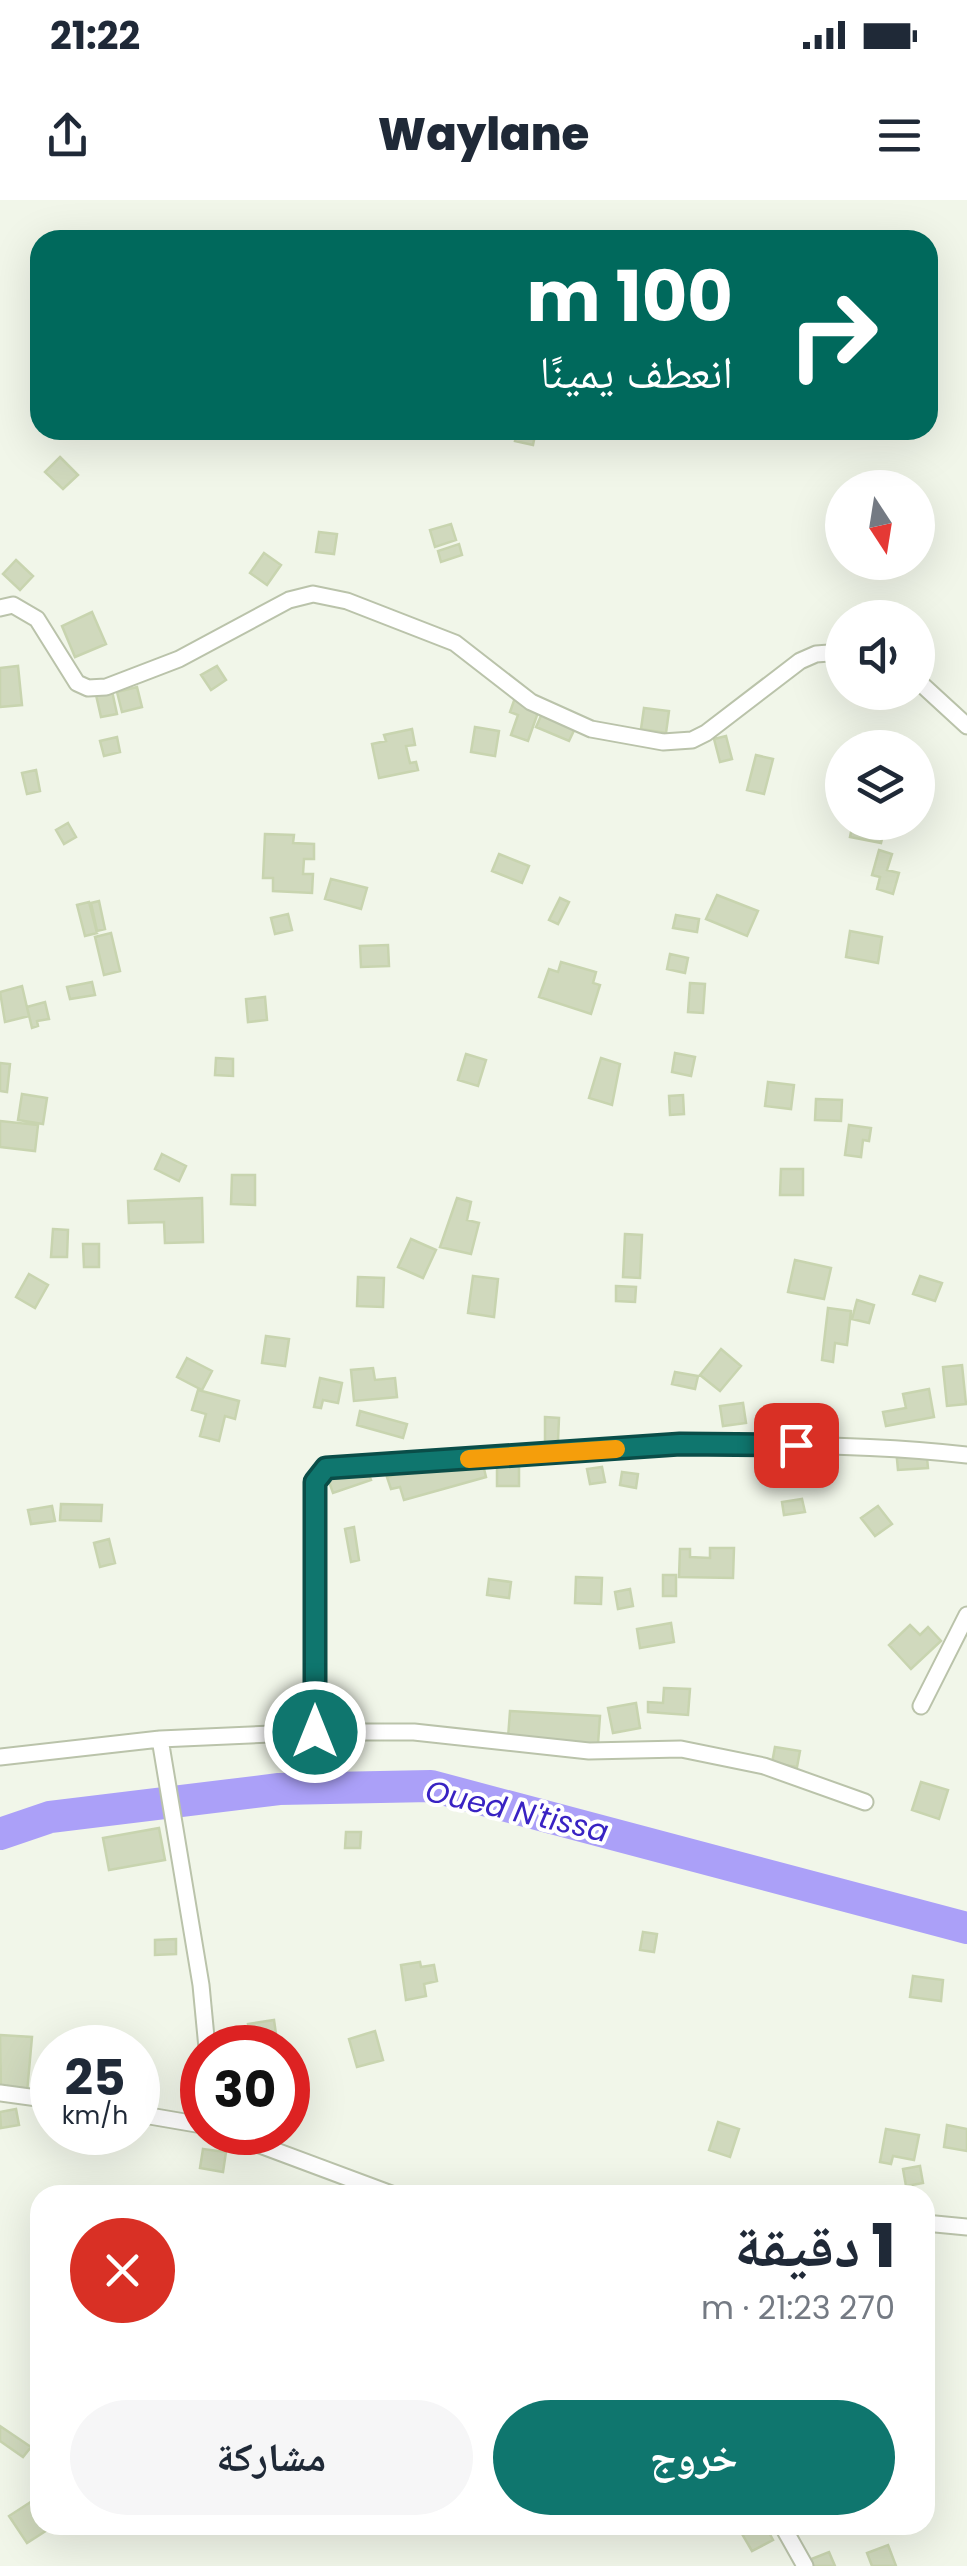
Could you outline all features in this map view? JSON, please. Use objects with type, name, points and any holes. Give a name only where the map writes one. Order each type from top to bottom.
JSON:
[{"type":"street","points":[[0,608],[13,605],[37,620],[77,683],[88,688],[106,687],[178,658],[289,600],[314,594],[348,601],[440,636],[531,702],[591,729],[676,743],[706,733],[800,660],[825,653]]},
{"type":"street","points":[[935,697],[967,726]]},
{"type":"street","points":[[315,1732],[315,1482],[326,1468],[680,1444],[834,1446],[967,1455]]},
{"type":"street","points":[[921,1706],[967,1615]]},
{"type":"street","points":[[0,1757],[160,1739],[414,1732],[590,1751],[681,1748],[764,1766],[865,1802]]},
{"type":"street","points":[[160,1739],[204,2025]]},
{"type":"street","points":[[0,2093],[30,2097]]},
{"type":"street","points":[[286,2155],[367,2185]]},
{"type":"street","points":[[935,2223],[967,2227]]},
{"type":"street","points":[[788,2535],[805,2566]]},
{"type":"building","points":[[60,457],[78,475],[63,489],[45,472]]},
{"type":"building","points":[[451,524],[456,540],[435,547],[430,530]]},
{"type":"building","points":[[319,532],[337,534],[334,554],[316,552]]},
{"type":"building","points":[[459,544],[462,555],[441,562],[438,551]]},
{"type":"building","points":[[264,553],[281,565],[267,585],[250,573]]},
{"type":"building","points":[[16,560],[33,576],[20,590],[3,574]]},
{"type":"building","points":[[92,612],[106,644],[75,657],[62,626]]},
{"type":"building","points":[[18,666],[22,705],[0,707],[0,668]]},
{"type":"building","points":[[217,666],[226,680],[211,690],[201,675]]},
{"type":"building","points":[[137,687],[142,707],[122,712],[117,692]]},
{"type":"building","points":[[112,691],[117,714],[101,717],[96,695]]},
{"type":"building","points":[[517,692],[542,701],[528,741],[511,735],[518,715],[510,712]]},
{"type":"building","points":[[545,707],[578,722],[569,741],[536,727]]},
{"type":"building","points":[[644,708],[669,711],[666,733],[641,729]]},
{"type":"building","points":[[475,727],[499,731],[495,756],[471,752]]},
{"type":"building","points":[[412,729],[415,745],[406,746],[410,763],[416,762],[418,770],[379,778],[372,744],[386,741],[384,735]]},
{"type":"building","points":[[726,736],[732,759],[720,762],[714,739]]},
{"type":"building","points":[[117,737],[120,752],[104,756],[100,741]]},
{"type":"building","points":[[756,755],[773,759],[764,794],[747,790]]},
{"type":"building","points":[[36,770],[40,791],[27,794],[22,773]]},
{"type":"building","points":[[68,823],[76,837],[64,844],[56,830]]},
{"type":"building","points":[[265,834],[294,835],[293,843],[314,844],[314,859],[304,859],[303,874],[313,874],[312,893],[273,891],[273,878],[263,878]]},
{"type":"building","points":[[879,850],[892,854],[887,870],[899,873],[893,894],[877,889],[880,877],[872,875]]},
{"type":"building","points":[[499,854],[529,866],[522,883],[492,871]]},
{"type":"building","points":[[331,879],[367,888],[361,909],[325,899]]},
{"type":"building","points":[[717,895],[758,911],[747,936],[706,919]]},
{"type":"building","points":[[560,898],[569,902],[558,924],[549,920]]},
{"type":"building","points":[[99,901],[105,929],[97,931],[91,903]]},
{"type":"building","points":[[89,902],[97,933],[85,936],[77,905]]},
{"type":"building","points":[[288,914],[292,930],[275,934],[271,918]]},
{"type":"building","points":[[676,915],[699,919],[697,932],[673,928]]},
{"type":"building","points":[[850,931],[882,937],[878,963],[846,957]]},
{"type":"building","points":[[111,933],[120,971],[104,975],[95,937]]},
{"type":"building","points":[[388,945],[389,966],[361,967],[360,946]]},
{"type":"building","points":[[670,954],[688,958],[685,973],[667,969]]},
{"type":"building","points":[[561,962],[596,972],[593,983],[600,985],[591,1014],[539,997],[549,969],[558,972]]},
{"type":"building","points":[[92,982],[95,995],[70,999],[67,987]]},
{"type":"building","points":[[690,983],[705,984],[703,1013],[688,1012]]},
{"type":"building","points":[[22,986],[29,1016],[5,1022],[0,992]]},
{"type":"building","points":[[265,997],[267,1020],[248,1022],[246,999]]},
{"type":"building","points":[[45,1002],[49,1019],[37,1021],[38,1026],[32,1028],[27,1007]]},
{"type":"building","points":[[675,1053],[695,1057],[691,1076],[672,1072]]},
{"type":"building","points":[[466,1054],[486,1060],[478,1086],[458,1080]]},
{"type":"building","points":[[216,1058],[233,1059],[233,1076],[215,1075]]},
{"type":"building","points":[[601,1058],[620,1064],[612,1105],[589,1098]]},
{"type":"building","points":[[0,1063],[10,1064],[7,1092],[0,1091]]},
{"type":"building","points":[[768,1082],[794,1085],[791,1109],[765,1106]]},
{"type":"building","points":[[22,1094],[47,1098],[43,1124],[18,1120]]},
{"type":"building","points":[[683,1095],[684,1114],[670,1115],[669,1096]]},
{"type":"building","points":[[816,1099],[842,1100],[841,1121],[815,1120]]},
{"type":"building","points":[[0,1121],[38,1125],[35,1151],[0,1147]]},
{"type":"building","points":[[849,1125],[871,1128],[869,1141],[863,1140],[861,1157],[845,1155]]},
{"type":"building","points":[[162,1154],[186,1166],[179,1181],[155,1169]]},
{"type":"building","points":[[781,1169],[803,1169],[803,1195],[780,1195]]},
{"type":"building","points":[[232,1175],[255,1175],[255,1205],[231,1204]]},
{"type":"building","points":[[202,1198],[203,1242],[165,1243],[164,1222],[129,1223],[128,1201]]},
{"type":"building","points":[[457,1198],[471,1202],[467,1220],[479,1223],[471,1254],[440,1247]]},
{"type":"building","points":[[53,1229],[68,1230],[67,1257],[51,1257]]},
{"type":"building","points":[[625,1234],[642,1235],[640,1278],[623,1277]]},
{"type":"building","points":[[411,1239],[436,1250],[423,1278],[398,1267]]},
{"type":"building","points":[[83,1244],[99,1244],[99,1267],[84,1267]]},
{"type":"building","points":[[795,1260],[831,1268],[824,1299],[788,1292]]},
{"type":"building","points":[[29,1274],[48,1285],[35,1308],[16,1297]]},
{"type":"building","points":[[473,1276],[498,1279],[494,1317],[468,1313]]},
{"type":"building","points":[[920,1276],[942,1283],[935,1301],[913,1294]]},
{"type":"building","points":[[358,1277],[384,1278],[383,1307],[357,1306]]},
{"type":"building","points":[[616,1286],[636,1287],[635,1302],[616,1301]]},
{"type":"building","points":[[857,1300],[874,1305],[869,1323],[852,1319]]},
{"type":"building","points":[[828,1308],[851,1311],[847,1345],[835,1343],[833,1362],[822,1360]]},
{"type":"building","points":[[266,1336],[289,1339],[285,1366],[262,1363]]},
{"type":"building","points":[[721,1349],[741,1366],[720,1391],[700,1375]]},
{"type":"building","points":[[187,1358],[212,1371],[202,1390],[177,1377]]},
{"type":"building","points":[[962,1365],[966,1404],[947,1406],[943,1367]]},
{"type":"building","points":[[373,1368],[375,1380],[395,1378],[397,1397],[354,1401],[351,1370]]},
{"type":"building","points":[[675,1372],[698,1376],[695,1389],[672,1384]]},
{"type":"building","points":[[320,1378],[342,1383],[338,1403],[323,1400],[321,1408],[314,1407]]},
{"type":"building","points":[[929,1389],[934,1417],[886,1426],[883,1412],[906,1408],[903,1394]]},
{"type":"building","points":[[198,1390],[239,1401],[235,1419],[225,1416],[219,1441],[200,1436],[206,1414],[192,1410]]},
{"type":"building","points":[[743,1403],[746,1423],[723,1426],[720,1406]]},
{"type":"building","points":[[360,1411],[407,1424],[403,1438],[357,1425]]},
{"type":"building","points":[[545,1417],[559,1418],[558,1442],[545,1442]]},
{"type":"building","points":[[926,1447],[928,1468],[898,1470],[896,1449]]},
{"type":"building","points":[[480,1452],[486,1477],[404,1500],[400,1487],[391,1489],[387,1477]]},
{"type":"building","points":[[497,1459],[519,1459],[519,1486],[497,1486]]},
{"type":"building","points":[[364,1461],[371,1480],[333,1493],[326,1473]]},
{"type":"building","points":[[602,1467],[605,1482],[590,1484],[587,1469]]},
{"type":"building","points":[[622,1472],[638,1474],[636,1488],[620,1485]]},
{"type":"building","points":[[802,1499],[805,1512],[784,1515],[782,1502]]},
{"type":"building","points":[[61,1504],[102,1505],[101,1521],[60,1520]]},
{"type":"building","points":[[52,1506],[55,1521],[31,1524],[28,1510]]},
{"type":"building","points":[[878,1506],[892,1524],[875,1536],[861,1518]]},
{"type":"building","points":[[354,1527],[359,1560],[351,1562],[345,1529]]},
{"type":"building","points":[[109,1539],[115,1563],[100,1567],[94,1543]]},
{"type":"building","points":[[710,1548],[734,1548],[733,1578],[679,1577],[680,1549],[690,1549],[690,1557],[710,1558]]},
{"type":"building","points":[[663,1575],[676,1575],[676,1596],[663,1596]]},
{"type":"building","points":[[576,1577],[602,1578],[601,1604],[575,1603]]},
{"type":"building","points":[[489,1579],[511,1582],[509,1598],[487,1595]]},
{"type":"building","points":[[630,1589],[633,1606],[618,1609],[615,1592]]},
{"type":"building","points":[[671,1623],[674,1642],[640,1648],[637,1629]]},
{"type":"building","points":[[910,1625],[920,1635],[928,1627],[941,1641],[911,1669],[889,1645]]},
{"type":"building","points":[[664,1688],[690,1689],[688,1715],[648,1712],[648,1702],[663,1703]]},
{"type":"building","points":[[294,1701],[306,1702],[305,1722],[293,1721]]},
{"type":"building","points":[[636,1703],[640,1728],[613,1733],[608,1708]]},
{"type":"building","points":[[510,1711],[600,1716],[598,1744],[508,1738]]},
{"type":"building","points":[[775,1747],[800,1751],[797,1767],[772,1763]]},
{"type":"building","points":[[921,1782],[948,1790],[939,1819],[912,1810]]},
{"type":"building","points":[[159,1828],[165,1860],[109,1870],[103,1838]]},
{"type":"building","points":[[346,1832],[361,1832],[360,1848],[345,1848]]},
{"type":"building","points":[[643,1932],[657,1934],[654,1952],[640,1950]]},
{"type":"building","points":[[176,1939],[176,1954],[155,1955],[155,1940]]},
{"type":"building","points":[[420,1962],[421,1967],[434,1965],[437,1981],[424,1984],[426,1996],[406,2000],[401,1965]]},
{"type":"building","points":[[913,1976],[943,1980],[941,2001],[910,1997]]},
{"type":"building","points":[[274,2020],[275,2025],[248,2025]]},
{"type":"building","points":[[375,2031],[383,2060],[357,2067],[349,2039]]},
{"type":"building","points":[[0,2035],[30,2037],[27,2093],[1,2091]]},
{"type":"building","points":[[16,2109],[19,2125],[1,2128],[0,2112]]},
{"type":"building","points":[[718,2122],[739,2129],[730,2157],[709,2150]]},
{"type":"building","points":[[947,2125],[967,2129],[967,2151],[944,2147]]},
{"type":"building","points":[[886,2129],[919,2135],[914,2160],[893,2156],[891,2164],[880,2162]]},
{"type":"building","points":[[202,2155],[226,2155],[223,2172],[200,2168]]},
{"type":"building","points":[[920,2166],[923,2183],[906,2185],[903,2169]]},
{"type":"building","points":[[0,2426],[30,2448],[23,2457],[0,2441]]},
{"type":"building","points":[[30,2502],[30,2535],[39,2535],[27,2543],[9,2516]]},
{"type":"building","points":[[743,2535],[770,2535],[773,2540],[752,2551]]},
{"type":"building","points":[[888,2545],[896,2566],[872,2566],[867,2553]]},
{"type":"building","points":[[829,2552],[835,2566],[812,2566],[809,2560]]},
{"type":"waterway","name":"Oued N'tissa","points":[[0,1834],[50,1817],[279,1789],[431,1786],[967,1928]]},
{"type":"slow traffic","points":[[469,1459],[616,1449]]},
{"type":"route","points":[[315,1732],[315,1482],[326,1468],[680,1444],[796,1445]]}]
